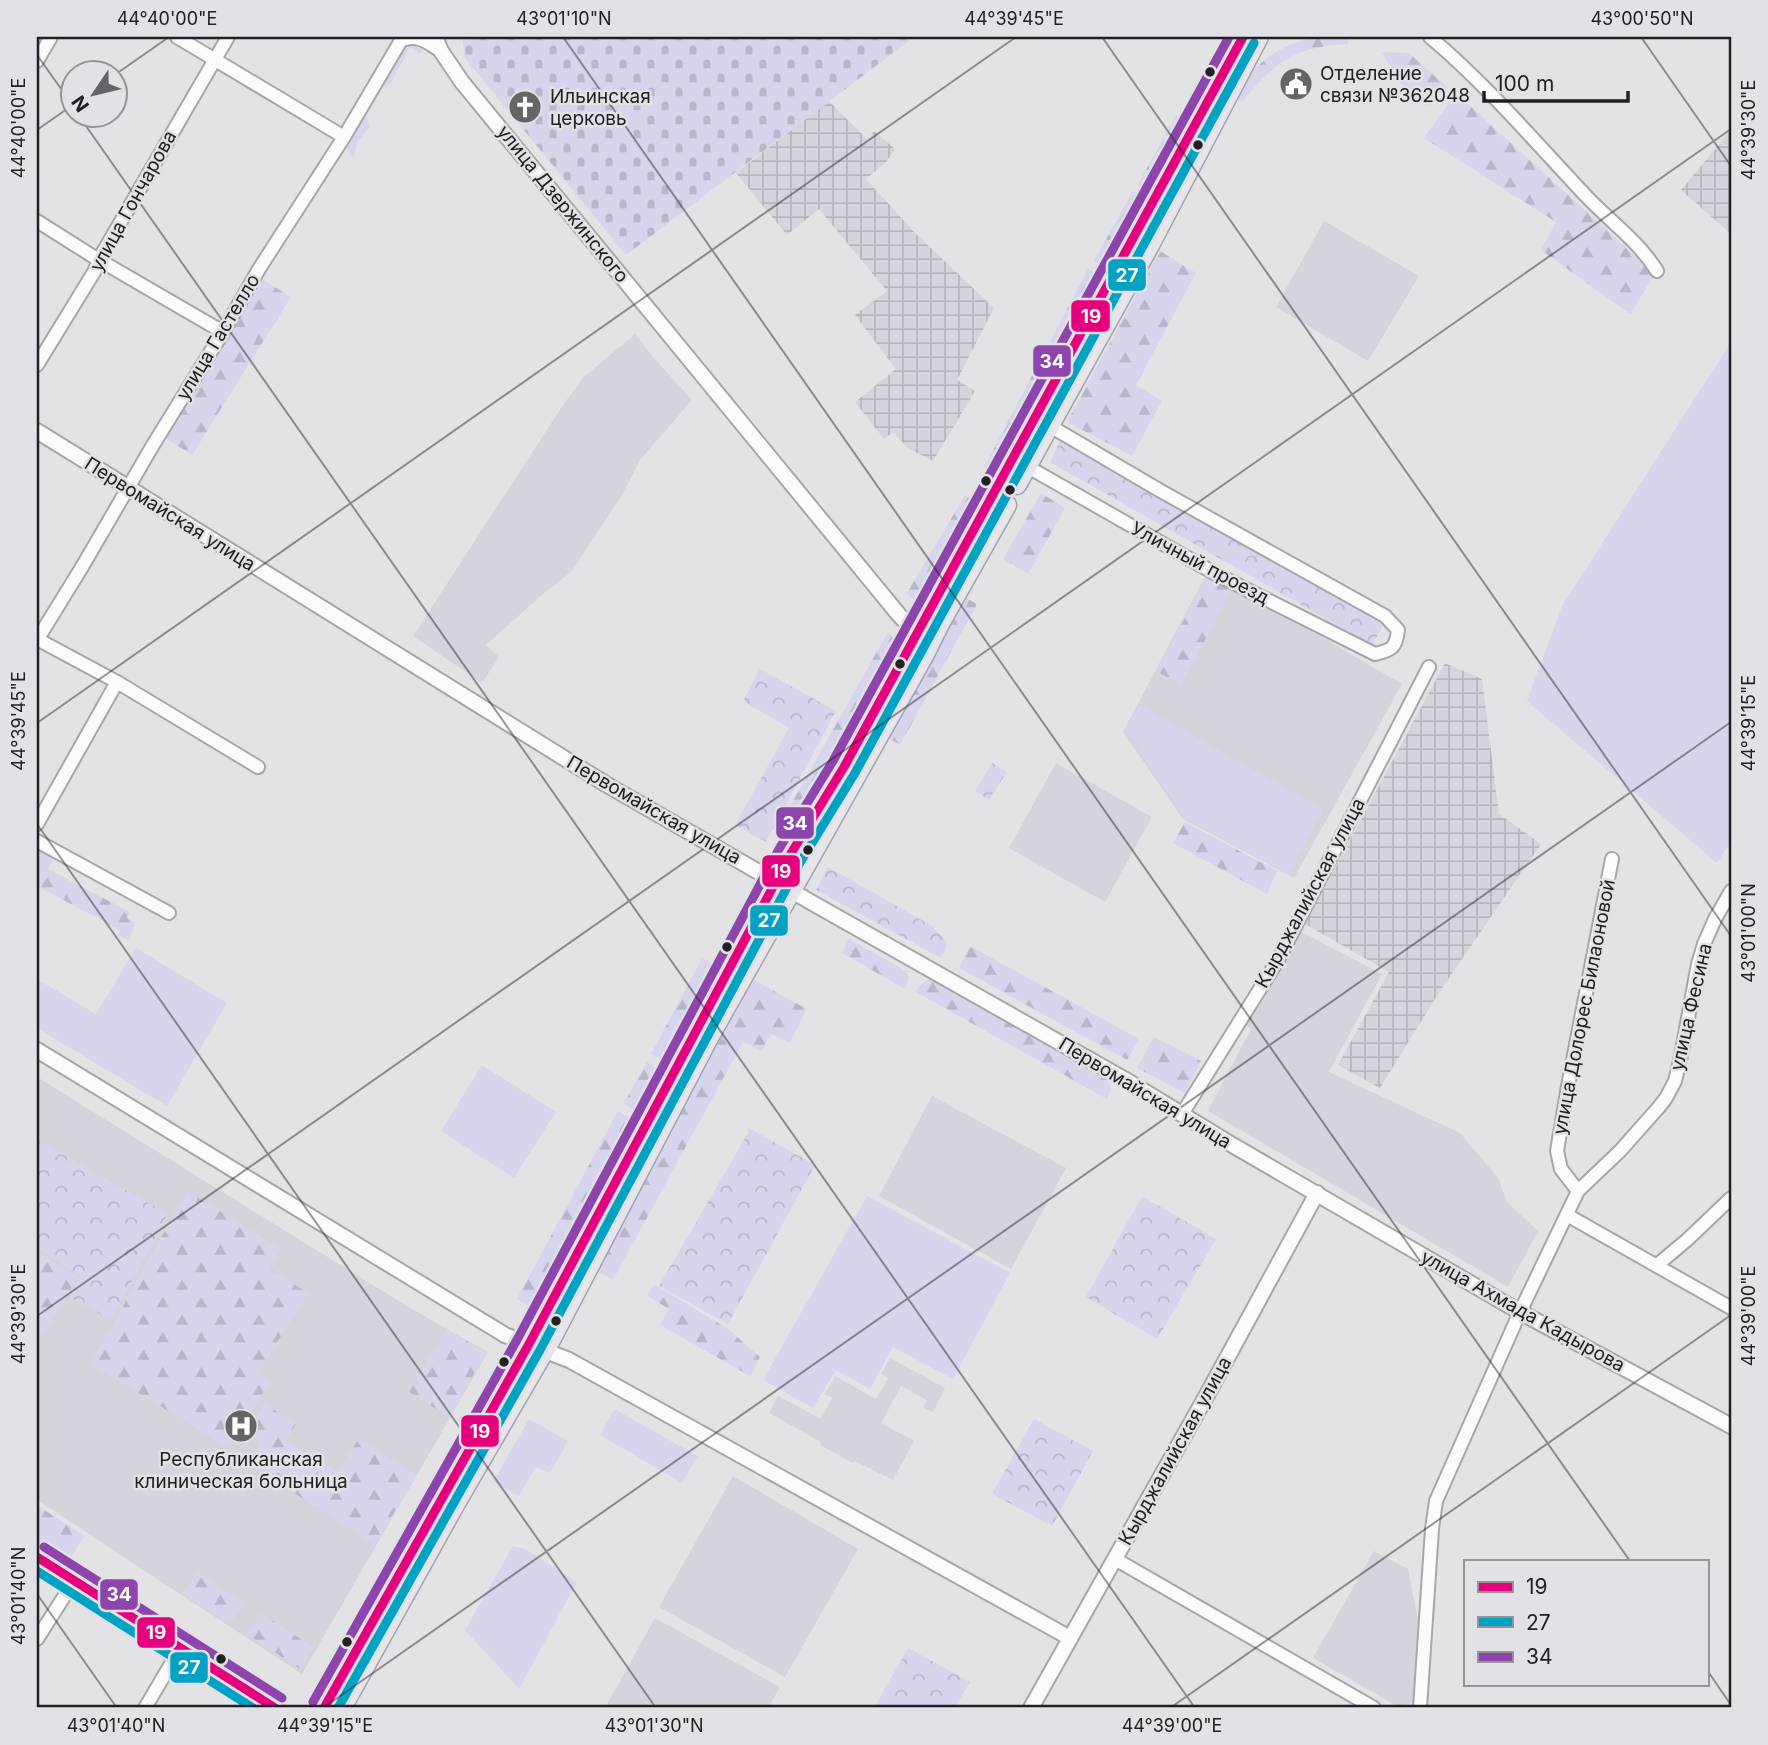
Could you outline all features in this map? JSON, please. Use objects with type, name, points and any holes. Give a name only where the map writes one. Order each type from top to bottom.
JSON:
[{"type":"main road","points":[[923,640],[1243,37]]},
{"type":"main road","points":[[1017,485],[1149,247],[1259,37]]},
{"type":"main road","points":[[342,1708],[455,1505],[537,1347],[710,1036],[844,767],[1007,505]]},
{"type":"main road","points":[[324,1708],[537,1347]]},
{"type":"main road","points":[[37,1557],[275,1708]]},
{"type":"street","points":[[37,61],[51,37]]},
{"type":"street","points":[[177,37],[344,137]]},
{"type":"street","name":"улица Гончарова","points":[[37,365],[94,272],[228,37]]},
{"type":"street","points":[[402,38],[415,37],[440,51]]},
{"type":"street","name":"улица Дзержинского","points":[[435,37],[440,51],[462,82],[899,615],[923,640]]},
{"type":"street","points":[[1430,37],[1482,86],[1648,257],[1657,271]]},
{"type":"street","name":"улица Гастелло","points":[[37,640],[259,269],[344,137],[402,38]]},
{"type":"street","points":[[37,221],[223,332]]},
{"type":"street","name":"Уличный проезд","points":[[1028,467],[1216,574],[1376,654],[1390,651],[1397,639],[1398,630],[1385,616],[1050,426]]},
{"type":"street","name":"Первомайская улица","points":[[37,431],[609,786],[1124,1079],[1317,1193]]},
{"type":"street","points":[[37,640],[117,682],[258,767]]},
{"type":"street","name":"Кырджалийская улица","points":[[1182,1114],[1278,960],[1429,667]]},
{"type":"street","points":[[37,824],[117,682]]},
{"type":"street","points":[[37,841],[169,913]]},
{"type":"street","name":"улица Долорес Билаоновой","points":[[1578,1191],[1562,1169],[1557,1151],[1612,859]]},
{"type":"street","name":"улица Фесина","points":[[1420,1708],[1436,1502],[1520,1312],[1578,1191],[1620,1151],[1666,1098],[1675,1082],[1703,944],[1731,891]]},
{"type":"street","points":[[37,1050],[505,1335],[569,1360],[1070,1638]]},
{"type":"street","name":"Кырджалийская улица","points":[[1031,1708],[1317,1193]]},
{"type":"street","name":"улица Ахмада Кадырова","points":[[1317,1193],[1520,1312],[1731,1426]]},
{"type":"street","points":[[1657,1265],[1731,1198]]},
{"type":"street","points":[[1567,1215],[1731,1308]]},
{"type":"street","points":[[1115,1559],[1374,1708]]},
{"type":"street","points":[[37,1639],[74,1581]]},
{"type":"street","points":[[145,1708],[181,1647]]},
{"type":"shaded area","points":[[829,101],[868,140],[874,131],[895,149],[887,161],[866,179],[917,235],[994,308],[957,380],[975,391],[933,461],[908,448],[893,432],[884,439],[855,402],[896,369],[855,315],[887,291],[819,209],[787,235],[736,173]]},
{"type":"shaded area","points":[[1731,130],[1731,234],[1681,190]]},
{"type":"shaded area","points":[[1324,221],[1419,276],[1368,361],[1276,307]]},
{"type":"shaded area","points":[[635,334],[692,400],[640,460],[621,497],[572,571],[486,645],[499,657],[482,683],[413,636],[563,405],[584,377]]},
{"type":"shaded area","points":[[1208,571],[1402,684],[1294,878],[1183,819],[1123,732]]},
{"type":"shaded area","points":[[1445,663],[1482,679],[1499,814],[1541,844],[1438,994],[1380,1088],[1338,1065],[1389,972],[1305,924]]},
{"type":"shaded area","points":[[1056,763],[1152,817],[1105,902],[1009,848]]},
{"type":"shaded area","points":[[1294,928],[1382,974],[1329,1072],[1460,1133],[1498,1178],[1507,1202],[1538,1231],[1508,1287],[1208,1111],[1251,1029],[1244,1023]]},
{"type":"shaded area","name":"Республиканская клиническая больница","points":[[37,1077],[410,1308],[488,1352],[302,1674],[37,1500]]},
{"type":"shaded area","points":[[932,1096],[1066,1168],[1011,1269],[879,1196]]},
{"type":"shaded area","points":[[890,1358],[945,1388],[933,1412],[923,1407],[927,1400],[901,1386],[881,1423],[914,1441],[893,1480],[855,1461],[853,1463],[769,1413],[778,1396],[821,1419],[832,1398],[825,1394],[835,1376],[876,1399],[888,1378],[881,1374]]},
{"type":"shaded area","points":[[733,1476],[858,1549],[785,1677],[659,1607]]},
{"type":"shaded area","points":[[1374,1551],[1408,1569],[1419,1625],[1414,1702],[1399,1707],[1313,1658]]},
{"type":"shaded area","points":[[655,1618],[780,1687],[768,1708],[605,1708]]},
{"type":"green space","points":[[400,37],[426,47],[420,54],[410,47],[391,83],[382,88],[366,115],[370,127],[358,141],[353,159],[343,142]]},
{"type":"green space","points":[[462,37],[914,37],[626,255],[465,58]]},
{"type":"green space","points":[[1319,37],[1347,37],[1348,44],[1300,53],[1276,66],[1242,102],[1233,95],[1270,56],[1291,44]]},
{"type":"green space","points":[[1382,52],[1409,53],[1447,87],[1430,106],[1398,82]]},
{"type":"green space","points":[[1456,93],[1655,274],[1630,314],[1541,250],[1556,222],[1424,138]]},
{"type":"green space","points":[[1176,115],[1185,120],[1145,191],[1137,186]]},
{"type":"green space","points":[[1133,191],[1143,197],[1104,267],[1094,261]]},
{"type":"green space","points":[[1160,251],[1196,273],[1136,385],[1162,401],[1132,456],[1067,422]]},
{"type":"green space","points":[[1088,269],[1100,275],[993,472],[984,467]]},
{"type":"green space","points":[[257,276],[291,297],[192,455],[159,434]]},
{"type":"green space","points":[[1731,342],[1731,842],[1717,863],[1527,701],[1562,606]]},
{"type":"green space","points":[[1062,437],[1386,620],[1372,645],[1050,462]]},
{"type":"green space","points":[[1041,493],[1065,508],[1028,574],[1003,559]]},
{"type":"green space","points":[[965,495],[976,503],[919,606],[907,593]]},
{"type":"green space","points":[[1208,576],[1232,590],[1181,685],[1156,671]]},
{"type":"green space","points":[[964,597],[977,604],[900,745],[885,736]]},
{"type":"green space","points":[[888,632],[896,641],[798,814],[789,808]]},
{"type":"green space","points":[[760,669],[836,711],[766,842],[735,825],[789,728],[743,701]]},
{"type":"green space","points":[[1139,705],[1323,809],[1289,874],[1185,819],[1126,730]]},
{"type":"green space","points":[[992,763],[1007,772],[989,800],[975,791]]},
{"type":"green space","points":[[1185,822],[1277,871],[1267,894],[1173,843]]},
{"type":"green space","points":[[37,847],[54,857],[48,869],[130,912],[127,918],[136,923],[128,940],[118,935],[120,930],[37,886]]},
{"type":"green space","points":[[828,867],[932,926],[947,942],[941,958],[816,890]]},
{"type":"green space","points":[[849,939],[906,971],[909,978],[905,989],[842,953]]},
{"type":"green space","points":[[970,946],[1139,1039],[1127,1060],[959,968]]},
{"type":"green space","points":[[136,948],[227,1003],[167,1106],[37,1028],[37,979],[96,1014]]},
{"type":"green space","points":[[702,958],[715,965],[663,1060],[651,1054]]},
{"type":"green space","points":[[932,979],[1107,1080],[1110,1089],[1107,1099],[916,992],[922,983]]},
{"type":"green space","points":[[754,980],[807,1009],[790,1043],[771,1034],[762,1051],[743,1042],[613,1280],[590,1268]]},
{"type":"green space","points":[[1154,1037],[1201,1061],[1185,1093],[1137,1068]]},
{"type":"green space","points":[[647,1062],[660,1070],[636,1112],[624,1103]]},
{"type":"green space","points":[[482,1065],[556,1112],[514,1178],[441,1131]]},
{"type":"green space","points":[[618,1111],[632,1119],[529,1306],[517,1299]]},
{"type":"green space","points":[[747,1127],[815,1165],[728,1324],[659,1286],[748,1133]]},
{"type":"green space","points":[[37,1140],[168,1214],[111,1320],[69,1296],[80,1276],[37,1248]]},
{"type":"green space","points":[[187,1191],[281,1249],[269,1269],[308,1293],[258,1373],[270,1381],[229,1448],[91,1364]]},
{"type":"green space","points":[[867,1196],[1010,1273],[953,1379],[893,1347],[870,1389],[836,1370],[813,1408],[763,1380]]},
{"type":"green space","points":[[1142,1196],[1216,1239],[1157,1339],[1086,1297]]},
{"type":"green space","points":[[37,1252],[78,1277],[37,1345]]},
{"type":"green space","points":[[654,1284],[728,1329],[760,1357],[750,1376],[660,1325],[669,1309],[647,1296]]},
{"type":"green space","points":[[447,1329],[486,1353],[449,1417],[409,1392]]},
{"type":"green space","points":[[265,1404],[296,1424],[286,1441],[337,1471],[359,1439],[416,1475],[375,1545],[266,1475],[252,1426]]},
{"type":"green space","points":[[614,1409],[698,1456],[682,1483],[600,1435]]},
{"type":"green space","points":[[529,1419],[568,1441],[550,1473],[536,1467],[519,1496],[493,1482]]},
{"type":"green space","points":[[1034,1419],[1093,1451],[1052,1526],[992,1494]]},
{"type":"green space","points":[[37,1505],[84,1536],[69,1561],[37,1541]]},
{"type":"green space","points":[[513,1546],[525,1549],[577,1582],[519,1689],[465,1630]]},
{"type":"green space","points":[[197,1572],[244,1603],[230,1624],[183,1593]]},
{"type":"green space","points":[[261,1613],[313,1647],[300,1669],[247,1634]]},
{"type":"green space","points":[[908,1648],[970,1682],[955,1708],[874,1708]]},
{"type":"transit line","name":"34","points":[[313,1702],[518,1338],[779,849],[833,761],[1229,37]]},
{"type":"transit line","name":"19","points":[[324,1708],[529,1344],[790,855],[844,767],[1243,37]]},
{"type":"transit line","name":"27","points":[[338,1708],[540,1350],[801,861],[855,773],[1254,43]]},
{"type":"transit line","name":"34","points":[[44,1547],[282,1698]]},
{"type":"transit line","name":"19","points":[[37,1557],[275,1708]]},
{"type":"transit line","name":"27","points":[[37,1571],[253,1708]]},
{"type":"place","name":"Отделение связи №362048","points":[[1296,84]]},
{"type":"place","name":"Ильинская церковь","points":[[525,107]]},
{"type":"place","name":"Республиканская клиническая больница","points":[[241,1426]]}]
